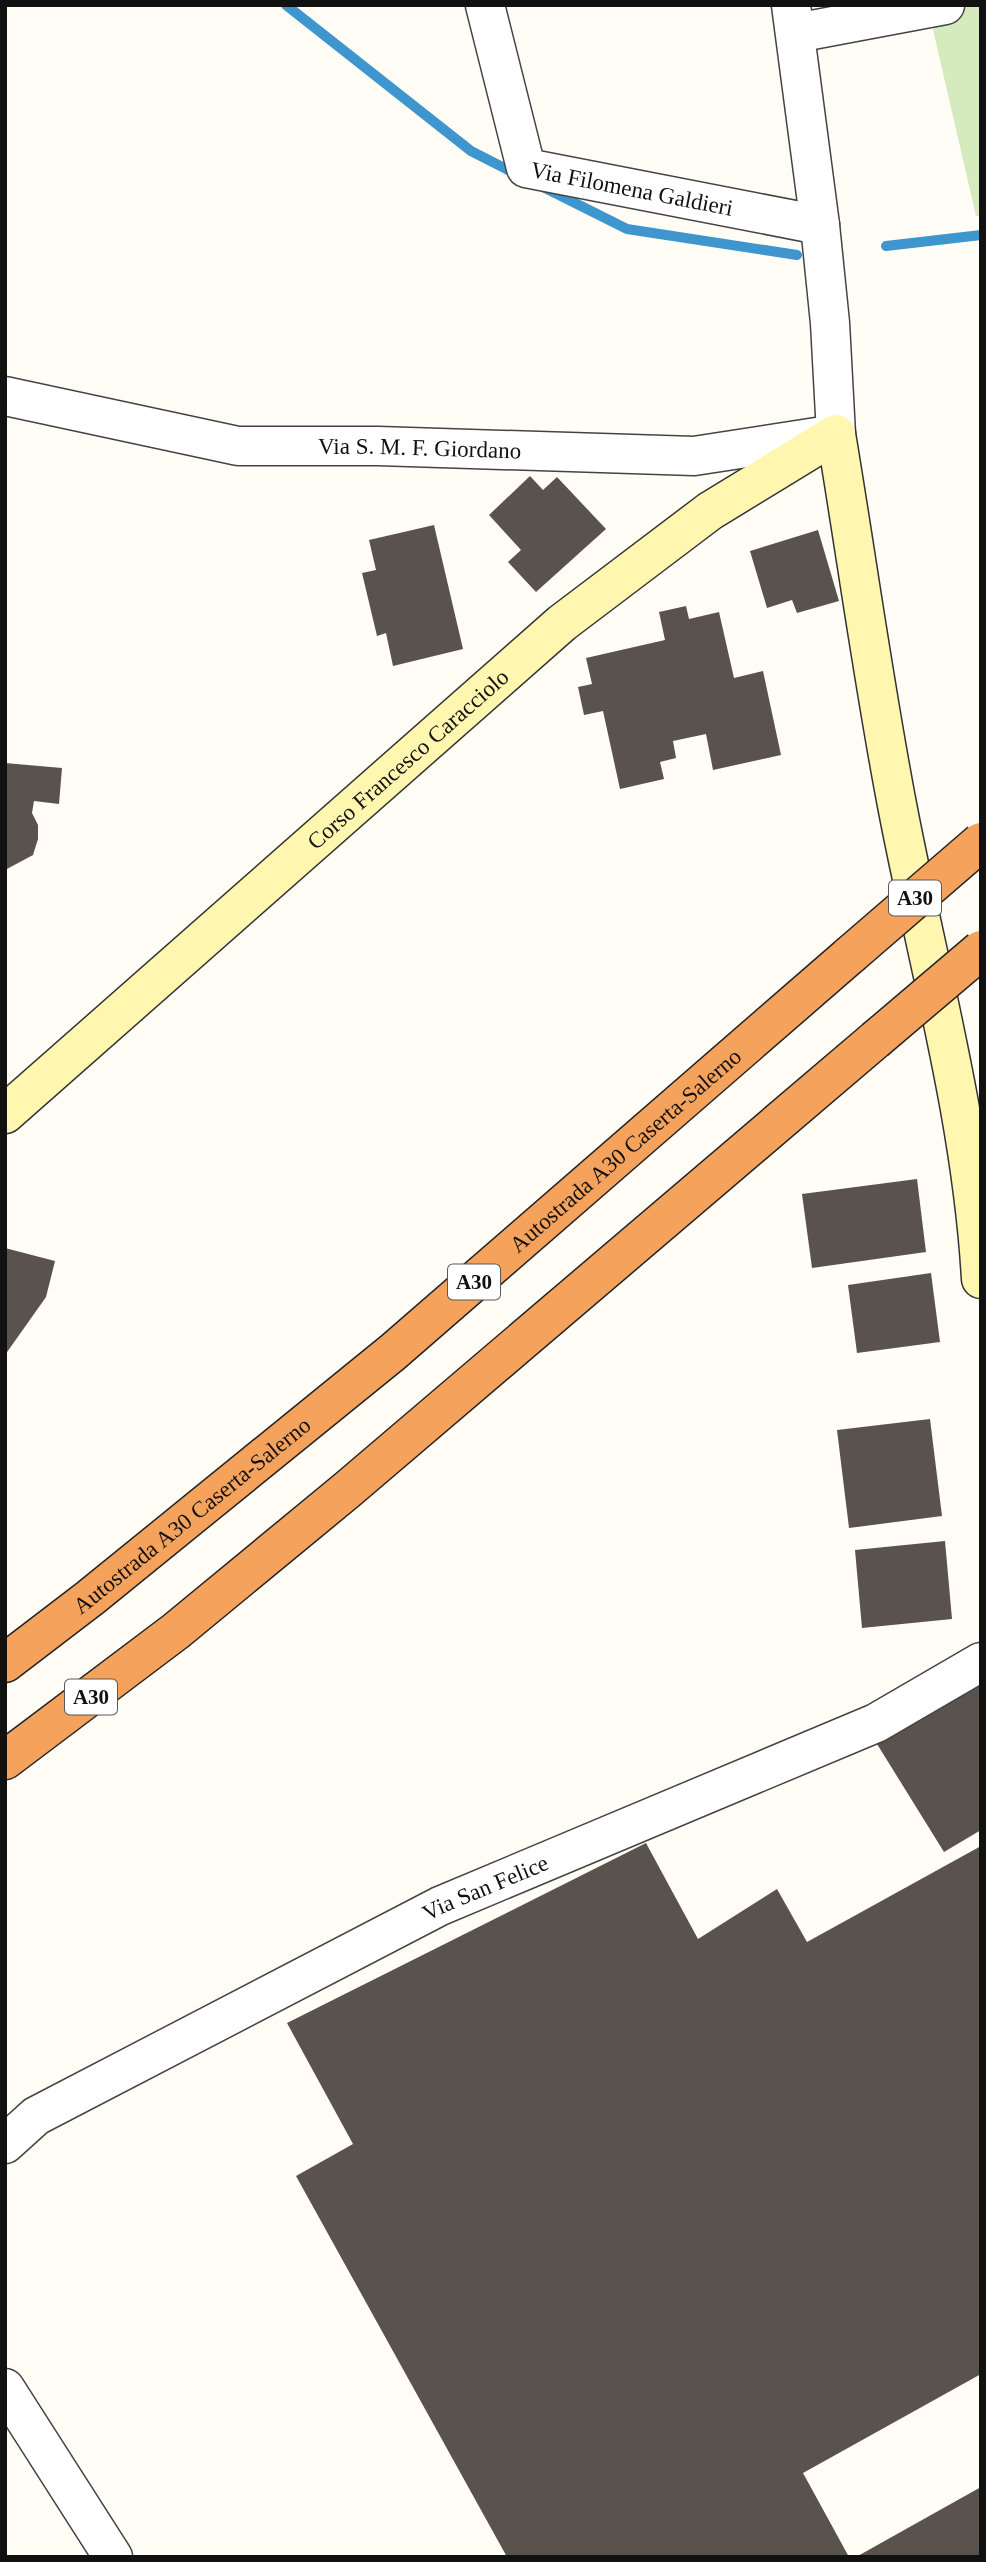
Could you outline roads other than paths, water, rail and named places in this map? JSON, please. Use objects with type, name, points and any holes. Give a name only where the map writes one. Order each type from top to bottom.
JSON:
[{"type":"highway","name":"Autostrada A30 Caserta-Salerno","points":[[5,1663],[90,1598],[393,1352],[981,842]]},
{"type":"highway","name":"A30","points":[[5,1760],[176,1631],[358,1481],[981,950]]},
{"type":"street","name":"Via Filomena Galdieri","points":[[485,5],[526,168],[820,225]]},
{"type":"street","points":[[945,5],[794,19],[830,323],[836,435],[898,810],[957,1089],[978,1218],[981,1279]]},
{"type":"street","name":"Via S. M. F. Giordano","points":[[5,396],[238,446],[378,446],[694,456],[836,435]]},
{"type":"street","name":"Corso Francesco Caracciolo","points":[[5,1114],[562,623],[709,511],[836,435]]},
{"type":"street","name":"Via San Felice","points":[[5,2144],[36,2116],[440,1906],[876,1723],[981,1662]]},
{"type":"street","points":[[5,2388],[113,2557]]},
{"type":"waterway","points":[[286,5],[471,151],[518,175]]},
{"type":"waterway","points":[[545,188],[627,229],[797,255]]},
{"type":"waterway","points":[[886,246],[981,235]]}]
